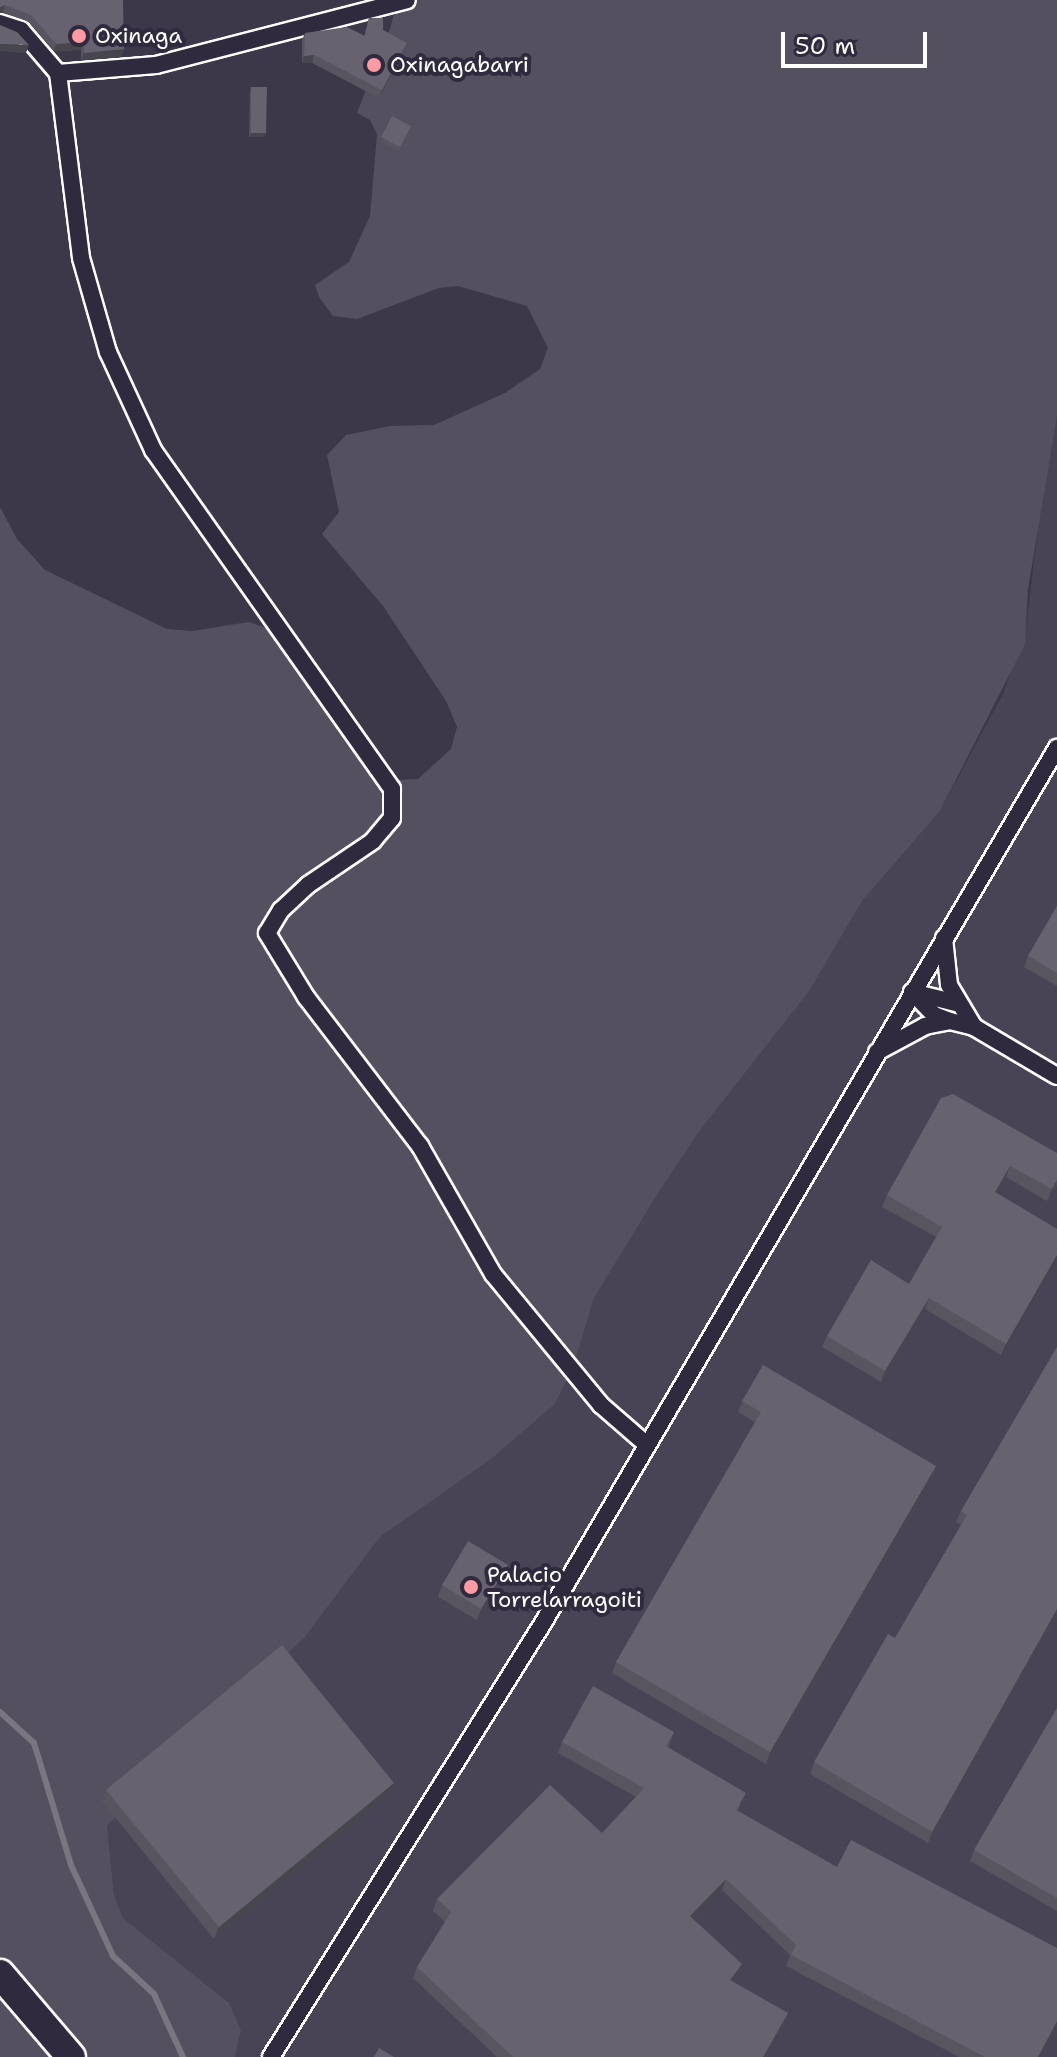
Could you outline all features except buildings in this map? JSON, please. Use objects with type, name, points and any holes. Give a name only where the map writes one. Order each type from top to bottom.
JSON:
[{"type":"highway","points":[[0,1974],[71,2057]]},
{"type":"street","points":[[58,73],[156,65],[407,0]]},
{"type":"street","points":[[0,23],[21,30],[58,73],[81,258],[108,352],[153,450],[392,789],[392,818],[373,841],[308,885],[281,910],[267,933],[306,997],[420,1146],[493,1274],[601,1405],[647,1445]]},
{"type":"street","points":[[271,2057],[647,1445],[1057,748]]},
{"type":"street","points":[[944,938],[956,1003],[974,1027]]},
{"type":"street","points":[[912,992],[956,1003]]},
{"type":"street","points":[[912,992],[926,1009],[950,1021],[974,1027],[1057,1076]]},
{"type":"street","points":[[877,1052],[925,1026],[950,1021]]},
{"type":"shaded area","points":[[391,0],[1057,0],[1057,416],[1028,589],[1025,644],[940,811],[862,901],[810,990],[698,1133],[659,1192],[594,1298],[574,1365],[555,1404],[490,1460],[380,1537],[305,1637],[107,1826],[114,1895],[123,1918],[229,2003],[241,2030],[235,2057],[0,2057],[0,507],[17,539],[45,570],[167,629],[193,631],[248,622],[277,631],[321,672],[378,766],[398,780],[418,779],[451,749],[457,727],[446,701],[383,606],[322,534],[339,512],[327,455],[346,435],[390,426],[434,425],[505,393],[540,369],[548,348],[527,306],[458,286],[439,288],[357,319],[333,316],[319,297],[315,285],[349,262],[370,216],[377,134],[370,120],[357,113],[390,28],[396,8]]},
{"type":"shaded area","points":[[1057,416],[1057,2057],[235,2057],[241,2030],[229,2003],[123,1918],[114,1895],[107,1826],[305,1637],[380,1537],[490,1460],[555,1404],[574,1365],[594,1298],[659,1192],[698,1133],[810,990],[862,901],[940,811],[1003,694],[1026,629],[1043,486]]},
{"type":"waterway","points":[[0,1712],[34,1743],[71,1865],[113,1956],[154,1994],[183,2057]]},
{"type":"place","name":"Oxinaga","points":[[79,36]]},
{"type":"place","name":"Oxinagabarri","points":[[374,65]]},
{"type":"place","name":"Palacio Torrelarragoiti","points":[[471,1587]]}]
